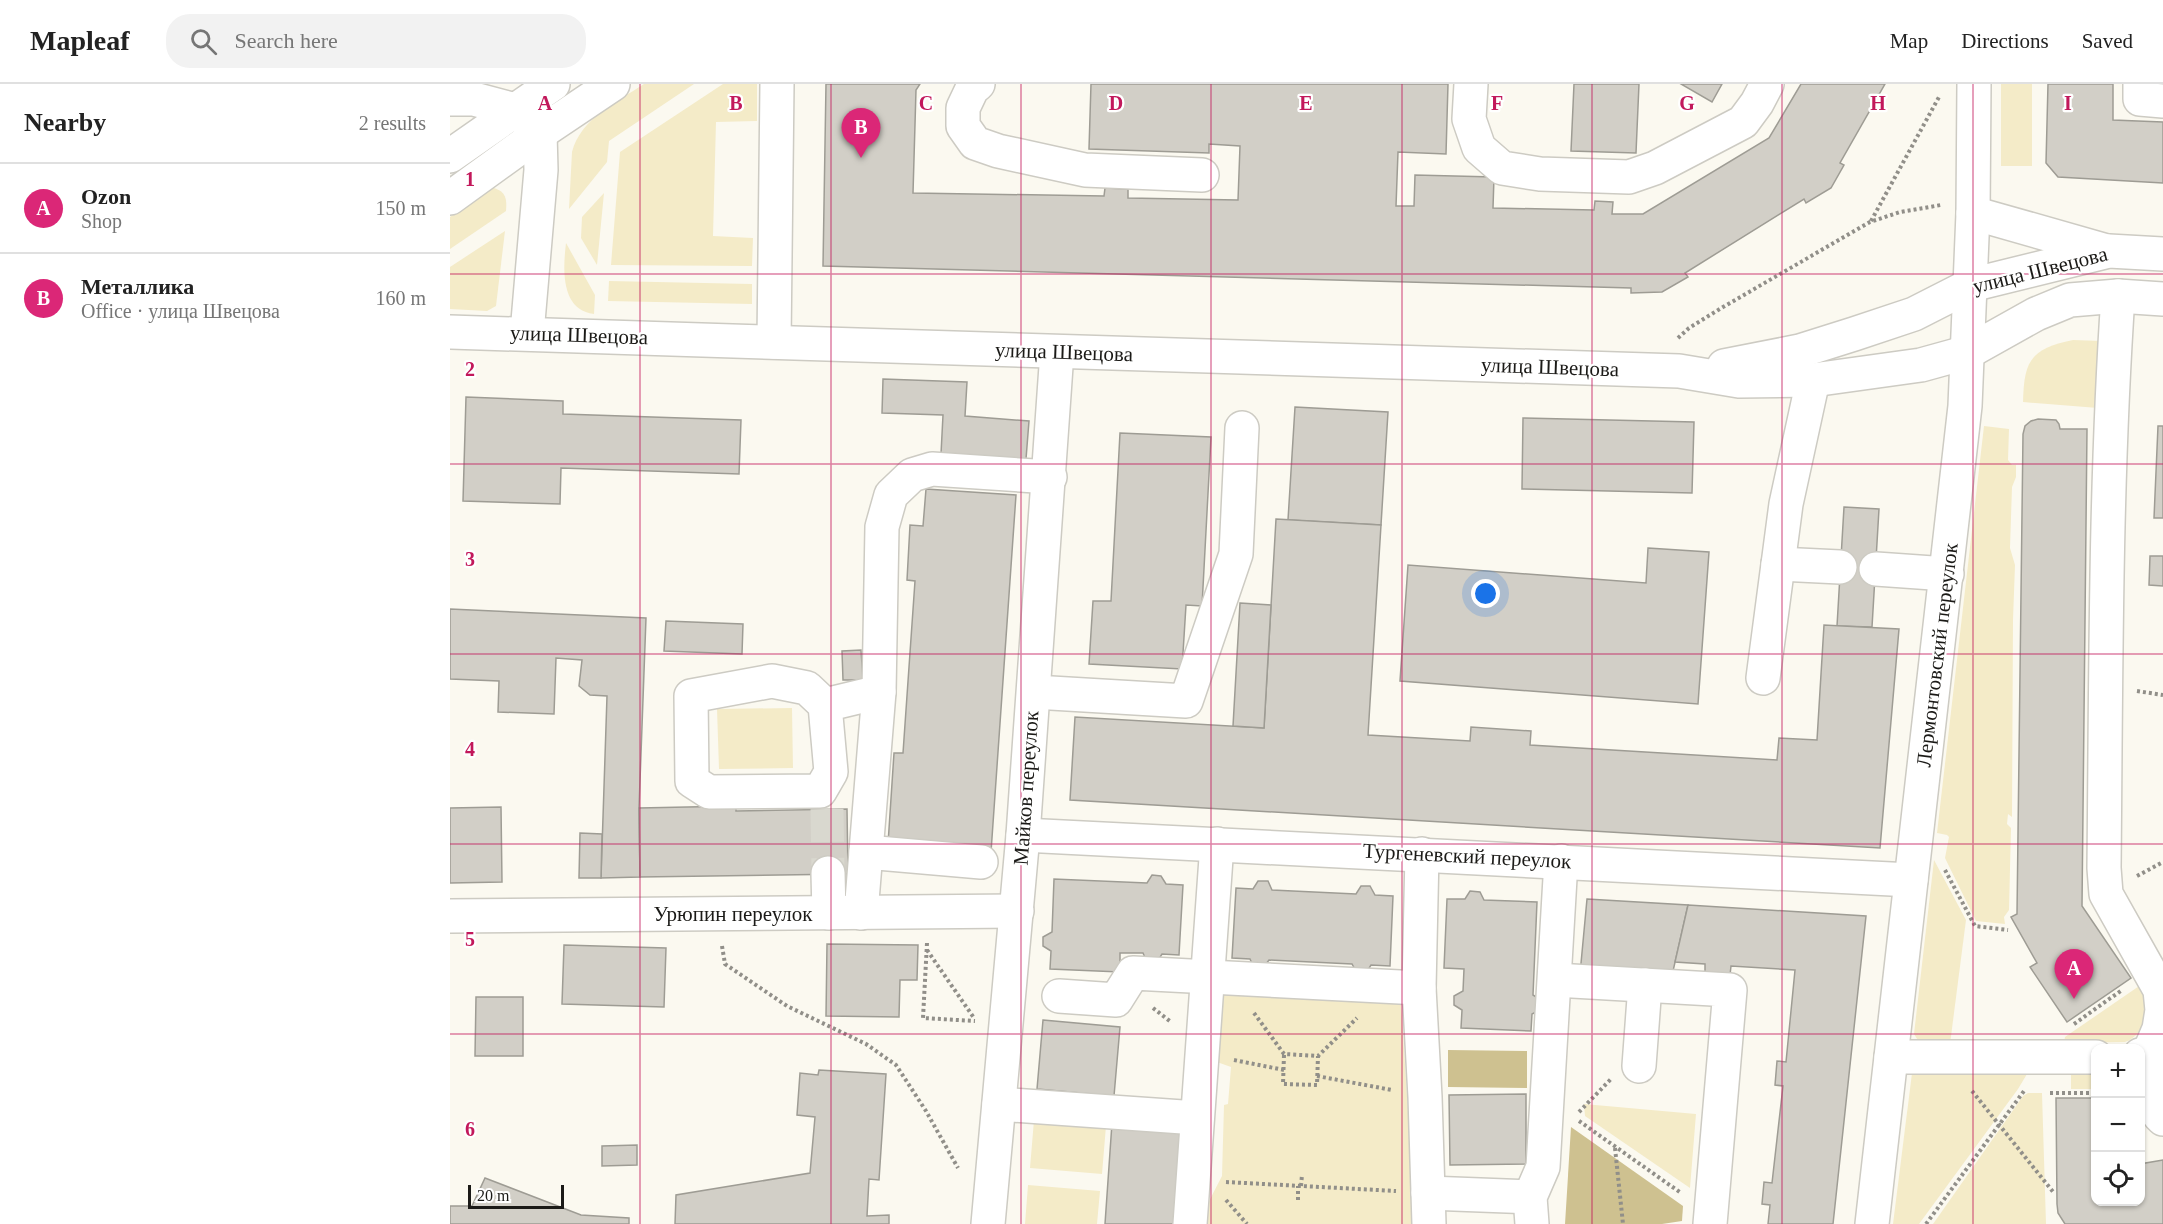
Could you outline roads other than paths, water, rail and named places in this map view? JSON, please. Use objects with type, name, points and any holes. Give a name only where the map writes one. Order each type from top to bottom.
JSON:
[{"type":"street","points":[[450,156],[553,84]]},
{"type":"street","points":[[450,198],[613,84]]},
{"type":"street","points":[[774,342],[777,84]]},
{"type":"street","points":[[978,84],[972,89],[963,108],[963,126],[975,143],[998,151],[1085,170],[1202,175]]},
{"type":"street","points":[[1471,84],[1470,118],[1479,148],[1502,168],[1540,174],[1629,177],[1655,168],[1743,122],[1767,84]]},
{"type":"street","name":"Лермонтовский переулок","points":[[1872,1224],[1965,406],[1971,285],[1959,208],[1974,84]]},
{"type":"street","points":[[2140,84],[2140,99],[2163,101]]},
{"type":"street","points":[[450,99],[474,99],[515,110],[540,133],[541,170],[527,333]]},
{"type":"street","points":[[1959,208],[2109,251]]},
{"type":"street","name":"улица Швецова","points":[[450,332],[1057,351],[1676,357],[1737,365],[1800,351],[1914,314],[1971,285],[2109,251],[2163,254]]},
{"type":"street","points":[[2118,297],[2108,514],[2104,868],[2106,894],[2160,990],[2163,1010],[2159,1029],[2145,1053]]},
{"type":"street","name":"улица Швецова","points":[[1676,357],[1739,381],[1814,380],[1921,365],[1968,352],[2036,314],[2070,300],[2118,297],[2163,299]]},
{"type":"street","name":"Майков переулок","points":[[988,1224],[1017,911],[1050,477],[1057,351]]},
{"type":"street","points":[[1763,678],[1786,504],[1814,380]]},
{"type":"street","points":[[1034,692],[1186,701],[1236,554],[1242,428]]},
{"type":"street","points":[[861,913],[879,692],[882,527],[891,495],[912,475],[932,469],[1050,477]]},
{"type":"street","points":[[1778,564],[1840,567]]},
{"type":"street","points":[[1876,569],[1947,574]]},
{"type":"street","points":[[772,681],[807,688],[825,705],[831,772],[824,800],[709,792],[692,781],[691,696],[772,681]]},
{"type":"street","points":[[825,705],[879,692]]},
{"type":"street","name":"Тургеневский переулок","points":[[1023,835],[1911,880]]},
{"type":"street","points":[[1190,1224],[1202,1050],[1218,977],[1217,844]]},
{"type":"street","points":[[866,852],[981,862]]},
{"type":"street","points":[[1422,854],[1404,987],[1425,1097],[1429,1208],[1531,1210],[1543,1167],[1561,861]]},
{"type":"street","points":[[828,873],[829,914]]},
{"type":"street","name":"Урюпин переулок","points":[[450,916],[1017,911]]},
{"type":"street","points":[[1059,996],[1116,1000],[1133,973],[1404,987]]},
{"type":"street","points":[[1555,980],[1730,990],[1710,1219]]},
{"type":"street","points":[[1640,1058],[1645,985]]},
{"type":"street","points":[[1891,1057],[2091,1057]]},
{"type":"street","points":[[2145,1059],[2159,1115],[2163,1119]]},
{"type":"street","points":[[999,1104],[1197,1118]]},
{"type":"tunnel","points":[[827,809],[828,873]]},
{"type":"place","name":"Металлика","points":[[861,158]]},
{"type":"place","name":"Ozon","points":[[2074,999]]}]
